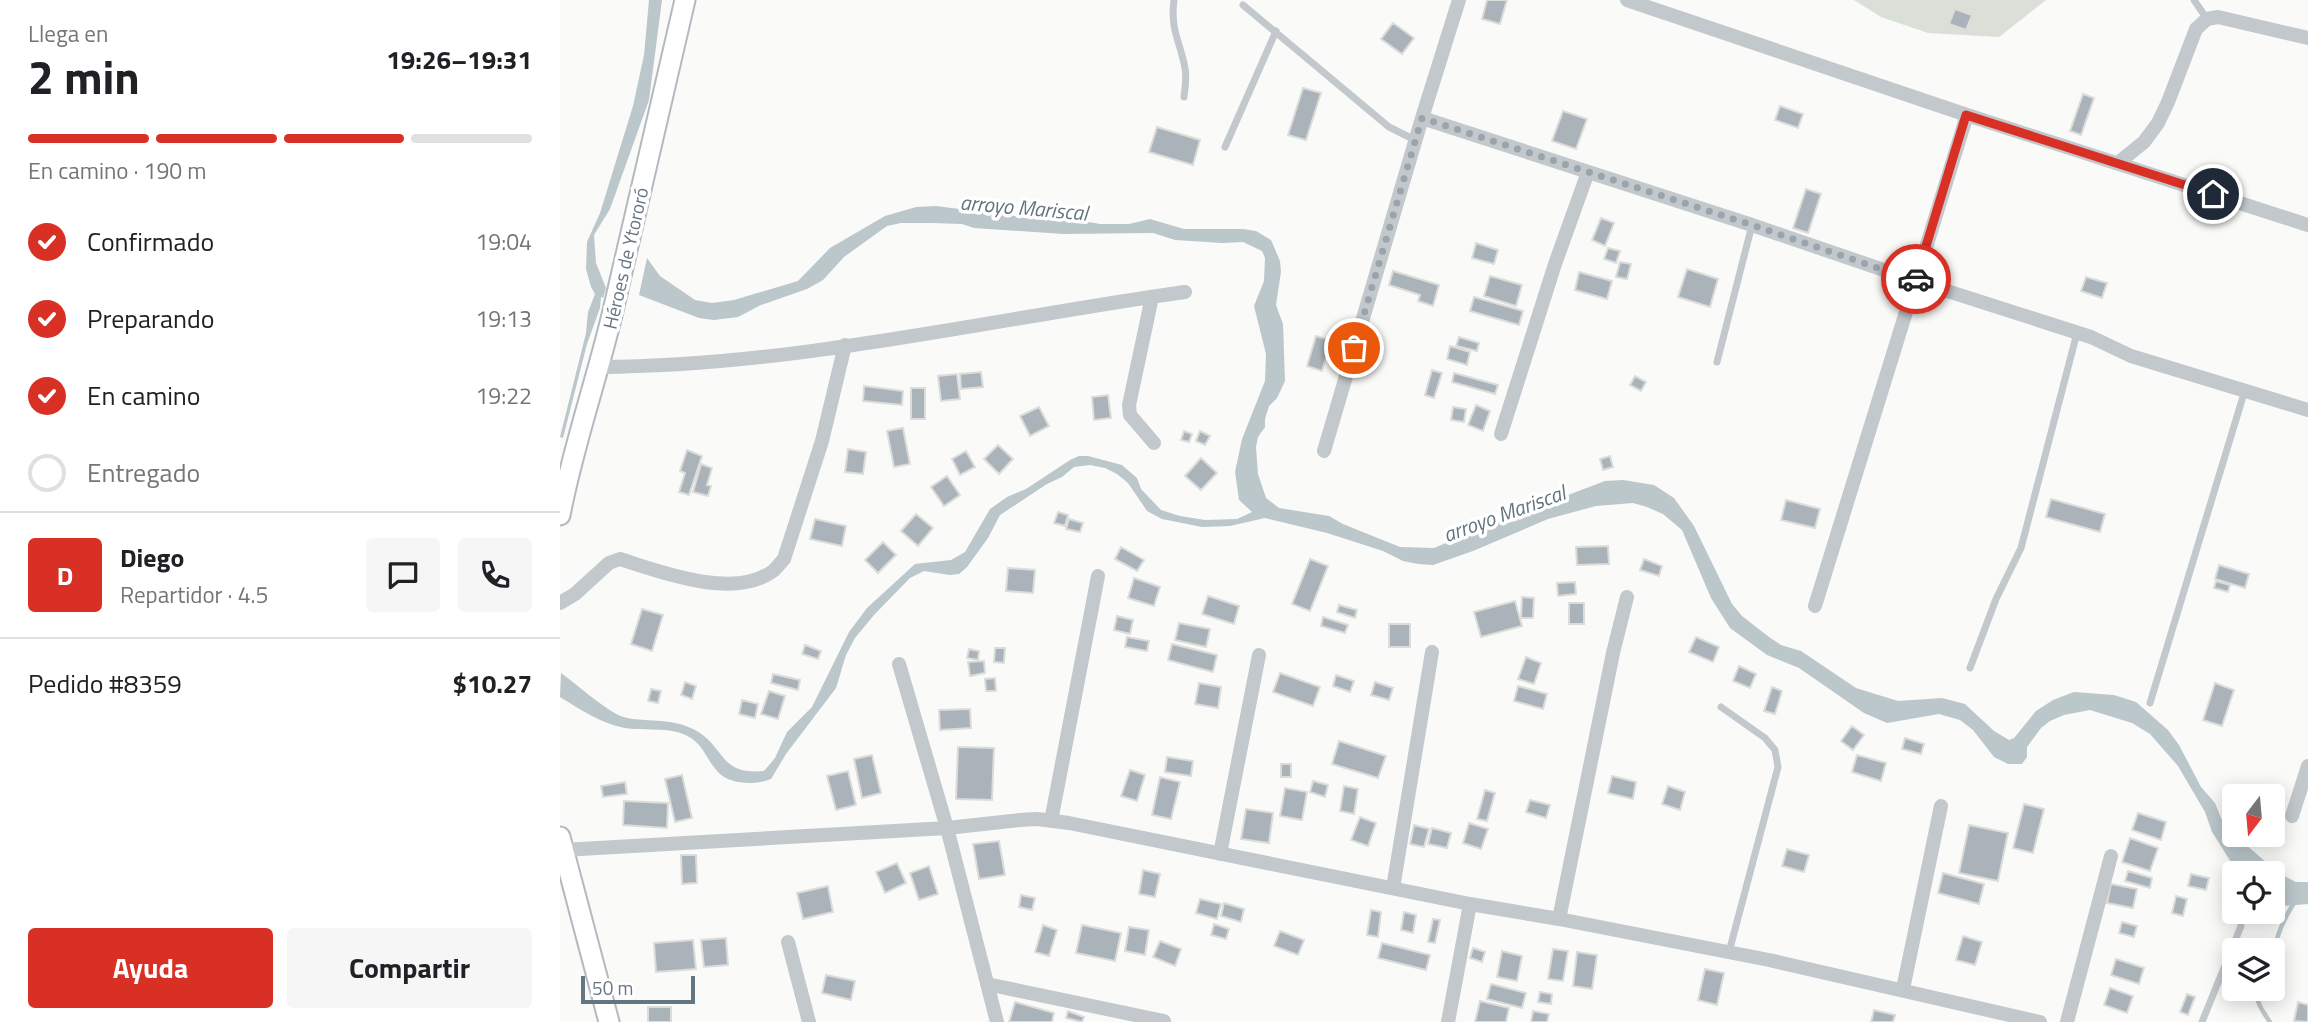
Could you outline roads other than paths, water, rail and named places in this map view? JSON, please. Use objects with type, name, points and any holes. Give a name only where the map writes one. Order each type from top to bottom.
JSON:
[{"type":"main road","name":"Héroes de Ytororó","points":[[560,515],[568,473],[600,367],[685,0]]},
{"type":"main road","points":[[561,843],[609,1022]]},
{"type":"street","points":[[1324,452],[1459,0]]},
{"type":"street","points":[[1627,0],[1966,115],[2308,225]]},
{"type":"street","points":[[2118,163],[2144,142],[2158,123],[2196,29],[2207,19],[2218,17],[2308,38]]},
{"type":"street","points":[[1815,606],[1966,115]]},
{"type":"street","points":[[1422,118],[2077,332],[2132,356],[2308,410]]},
{"type":"street","points":[[1501,434],[1555,264],[1588,172]]},
{"type":"street","points":[[600,367],[696,363],[845,345],[1185,292]]},
{"type":"street","points":[[1152,297],[1129,405],[1130,415],[1154,443]]},
{"type":"street","points":[[560,603],[575,594],[609,563],[620,559],[709,584],[734,583],[772,572],[784,559],[822,441],[845,345]]},
{"type":"street","points":[[1051,821],[1098,576]]},
{"type":"street","points":[[1559,919],[1613,653],[1627,597]]},
{"type":"street","points":[[1393,888],[1432,652]]},
{"type":"street","points":[[1220,854],[1259,655]]},
{"type":"street","points":[[899,664],[947,828],[997,1022]]},
{"type":"street","points":[[2292,817],[2308,766]]},
{"type":"street","points":[[1903,989],[1941,806]]},
{"type":"street","points":[[561,843],[947,828],[1020,820],[1051,821],[1729,952],[1903,989],[2040,1022]]},
{"type":"street","points":[[2067,1022],[2111,856]]},
{"type":"street","points":[[1448,1022],[1470,904]]},
{"type":"street","points":[[788,942],[809,1022]]},
{"type":"street","points":[[987,984],[1164,1021]]},
{"type":"lane","points":[[1174,0],[1174,34],[1186,71],[1184,97]]},
{"type":"lane","points":[[2194,0],[2207,19]]},
{"type":"lane","points":[[1243,5],[1389,127],[1415,140]]},
{"type":"lane","points":[[1225,147],[1276,32]]},
{"type":"lane","points":[[1717,362],[1752,225]]},
{"type":"lane","points":[[1970,668],[1996,599],[2021,548],[2077,332]]},
{"type":"lane","points":[[2150,703],[2245,390]]},
{"type":"lane","points":[[1721,707],[1765,738],[1775,750],[1778,767],[1729,952]]},
{"type":"lane","points":[[2203,1022],[2241,926]]},
{"type":"waterway","points":[[2277,938],[2295,902]]},
{"type":"waterway","points":[[2258,1001],[2270,1022]]},
{"type":"water label","name":"arroyo Mariscal","points":[[1024,207]]},
{"type":"water label","name":"arroyo Mariscal","points":[[1504,513]]}]
